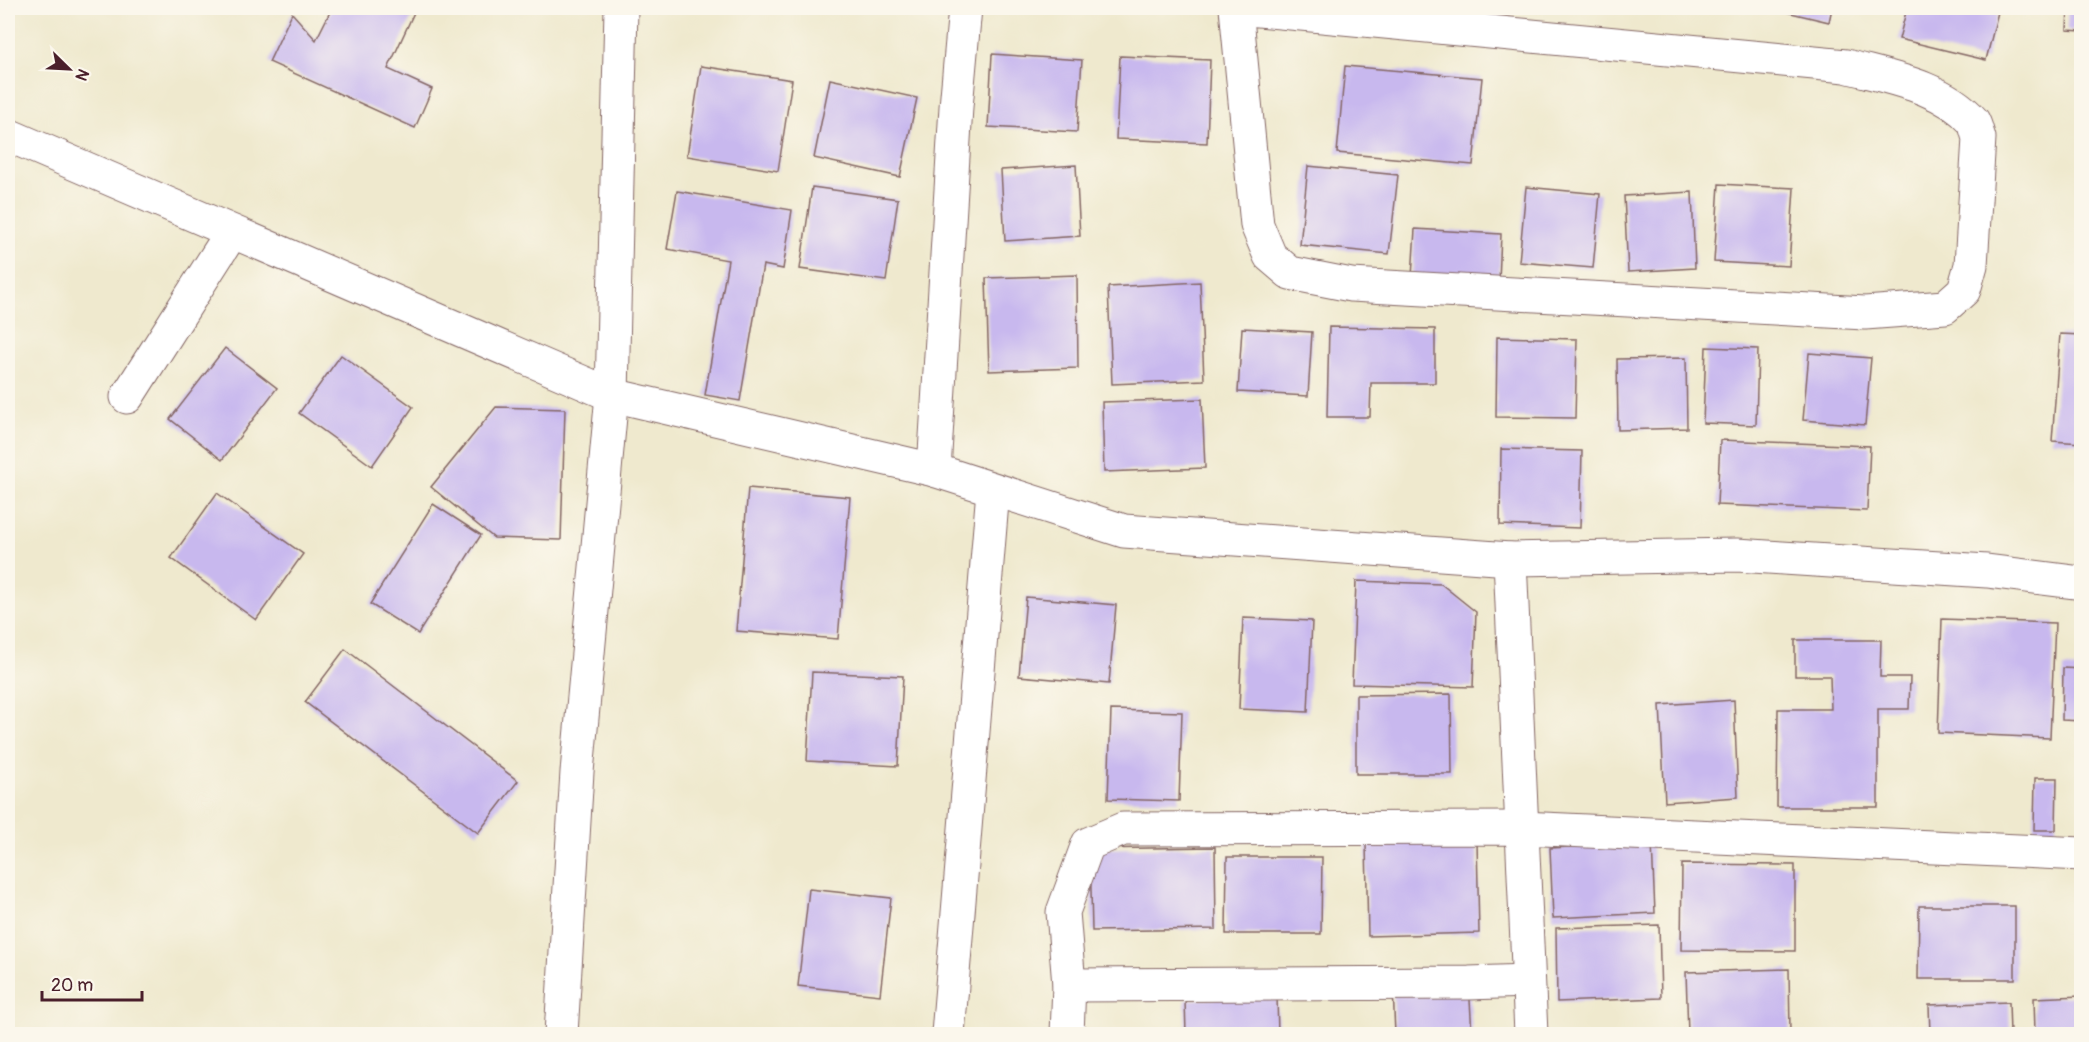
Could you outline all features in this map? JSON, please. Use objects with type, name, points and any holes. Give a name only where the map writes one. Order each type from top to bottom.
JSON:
[{"type":"street","points":[[561,1035],[577,772],[612,395],[621,8]]},
{"type":"street","points":[[934,470],[956,107],[965,8]]},
{"type":"street","points":[[1237,8],[1846,66],[1910,83],[1948,100],[1974,123],[1979,138],[1971,265],[1964,290],[1945,307],[1865,313],[1351,285],[1290,273],[1270,256],[1257,225],[1237,8]]},
{"type":"street","points":[[8,135],[612,395],[934,470],[1124,531],[1510,559],[1737,555],[1987,571],[2082,583]]},
{"type":"street","points":[[127,397],[232,232]]},
{"type":"street","points":[[948,1035],[993,490]]},
{"type":"street","points":[[1510,559],[1531,1035]]},
{"type":"street","points":[[1067,1035],[1069,985],[1064,912],[1088,844],[1123,829],[1522,828],[2082,854]]},
{"type":"street","points":[[1069,985],[1457,984],[1528,981]]},
{"type":"building","points":[[332,8],[416,8],[388,69],[432,89],[415,128],[269,62],[292,13],[316,40]]},
{"type":"building","points":[[1770,8],[1832,8],[1829,22]]},
{"type":"building","points":[[1907,8],[1999,8],[1986,60],[1899,39]]},
{"type":"building","points":[[2068,8],[2082,8],[2082,31],[2067,30]]},
{"type":"building","points":[[992,54],[1082,60],[1077,132],[988,127]]},
{"type":"building","points":[[1120,56],[1210,60],[1207,143],[1116,139]]},
{"type":"building","points":[[701,66],[792,80],[778,171],[687,156]]},
{"type":"building","points":[[1345,66],[1482,78],[1473,165],[1337,153]]},
{"type":"building","points":[[830,79],[917,98],[900,177],[814,158]]},
{"type":"building","points":[[1076,165],[1080,236],[1005,241],[1001,170]]},
{"type":"building","points":[[1308,166],[1398,175],[1389,254],[1300,245]]},
{"type":"building","points":[[1719,184],[1794,188],[1789,266],[1714,262]]},
{"type":"building","points":[[812,187],[898,199],[886,281],[800,269]]},
{"type":"building","points":[[1526,187],[1600,194],[1593,268],[1519,262]]},
{"type":"building","points":[[677,191],[792,210],[783,269],[763,265],[740,401],[705,395],[728,260],[667,249]]},
{"type":"building","points":[[1692,192],[1695,268],[1628,272],[1624,196]]},
{"type":"building","points":[[1415,229],[1501,234],[1499,282],[1412,277]]},
{"type":"building","points":[[1077,275],[1078,368],[989,371],[986,278]]},
{"type":"building","points":[[1200,282],[1204,380],[1112,384],[1108,287]]},
{"type":"building","points":[[1329,327],[1435,329],[1435,383],[1371,383],[1370,417],[1327,417]]},
{"type":"building","points":[[1242,328],[1312,332],[1308,396],[1238,392]]},
{"type":"building","points":[[2060,334],[2082,335],[2082,443],[2052,441]]},
{"type":"building","points":[[1497,337],[1577,339],[1575,418],[1496,417]]},
{"type":"building","points":[[1706,347],[1758,349],[1756,425],[1703,423]]},
{"type":"building","points":[[225,348],[277,388],[222,460],[170,419]]},
{"type":"building","points":[[1809,353],[1871,358],[1865,425],[1803,420]]},
{"type":"building","points":[[341,355],[413,407],[372,466],[299,413]]},
{"type":"building","points":[[1686,358],[1687,428],[1618,430],[1617,359]]},
{"type":"building","points":[[1202,399],[1205,468],[1104,472],[1102,402]]},
{"type":"building","points":[[496,407],[565,409],[561,540],[494,538],[431,487]]},
{"type":"building","points":[[1720,440],[1870,446],[1867,511],[1717,505]]},
{"type":"building","points":[[1501,449],[1582,451],[1580,528],[1500,525]]},
{"type":"building","points":[[748,488],[850,497],[838,639],[736,631]]},
{"type":"building","points":[[217,493],[303,554],[256,620],[171,558]]},
{"type":"building","points":[[433,504],[481,535],[418,634],[370,604]]},
{"type":"building","points":[[1356,581],[1441,584],[1476,612],[1473,687],[1352,684]]},
{"type":"building","points":[[1026,597],[1116,605],[1109,684],[1019,676]]},
{"type":"building","points":[[1243,618],[1312,621],[1308,712],[1239,709]]},
{"type":"building","points":[[1942,619],[2055,623],[2050,738],[1938,733]]},
{"type":"building","points":[[1795,640],[1881,640],[1880,677],[1910,677],[1909,709],[1878,709],[1878,807],[1777,807],[1778,709],[1831,709],[1830,676],[1795,676]]},
{"type":"building","points":[[345,649],[518,781],[478,833],[305,702]]},
{"type":"building","points":[[2063,668],[2082,669],[2082,721],[2062,720]]},
{"type":"building","points":[[812,672],[903,676],[898,766],[807,761]]},
{"type":"building","points":[[1451,694],[1452,774],[1356,774],[1356,695]]},
{"type":"building","points":[[1734,700],[1738,797],[1665,802],[1660,705]]},
{"type":"building","points":[[1111,710],[1182,712],[1179,801],[1108,799]]},
{"type":"building","points":[[2035,778],[2057,778],[2056,830],[2034,830]]},
{"type":"building","points":[[1477,841],[1479,933],[1368,936],[1366,844]]},
{"type":"building","points":[[1652,843],[1655,913],[1553,918],[1550,848]]},
{"type":"building","points":[[1215,847],[1216,929],[1092,931],[1090,849]]},
{"type":"building","points":[[1227,857],[1322,857],[1321,934],[1226,934]]},
{"type":"building","points":[[1682,864],[1795,865],[1795,951],[1681,950]]},
{"type":"building","points":[[809,889],[891,898],[880,995],[798,986]]},
{"type":"building","points":[[1919,906],[2015,906],[2015,979],[1918,979]]},
{"type":"building","points":[[1659,925],[1661,998],[1557,1002],[1556,928]]},
{"type":"building","points":[[1789,969],[1790,1034],[1688,1034],[1686,972]]},
{"type":"building","points":[[1469,983],[1472,1034],[1395,1034],[1393,988]]},
{"type":"building","points":[[1277,996],[1278,1034],[1186,1034],[1185,1000]]},
{"type":"building","points":[[2082,996],[2082,1034],[2035,1034],[2034,998]]},
{"type":"building","points":[[2009,1002],[2010,1034],[1930,1034],[1929,1005]]}]
